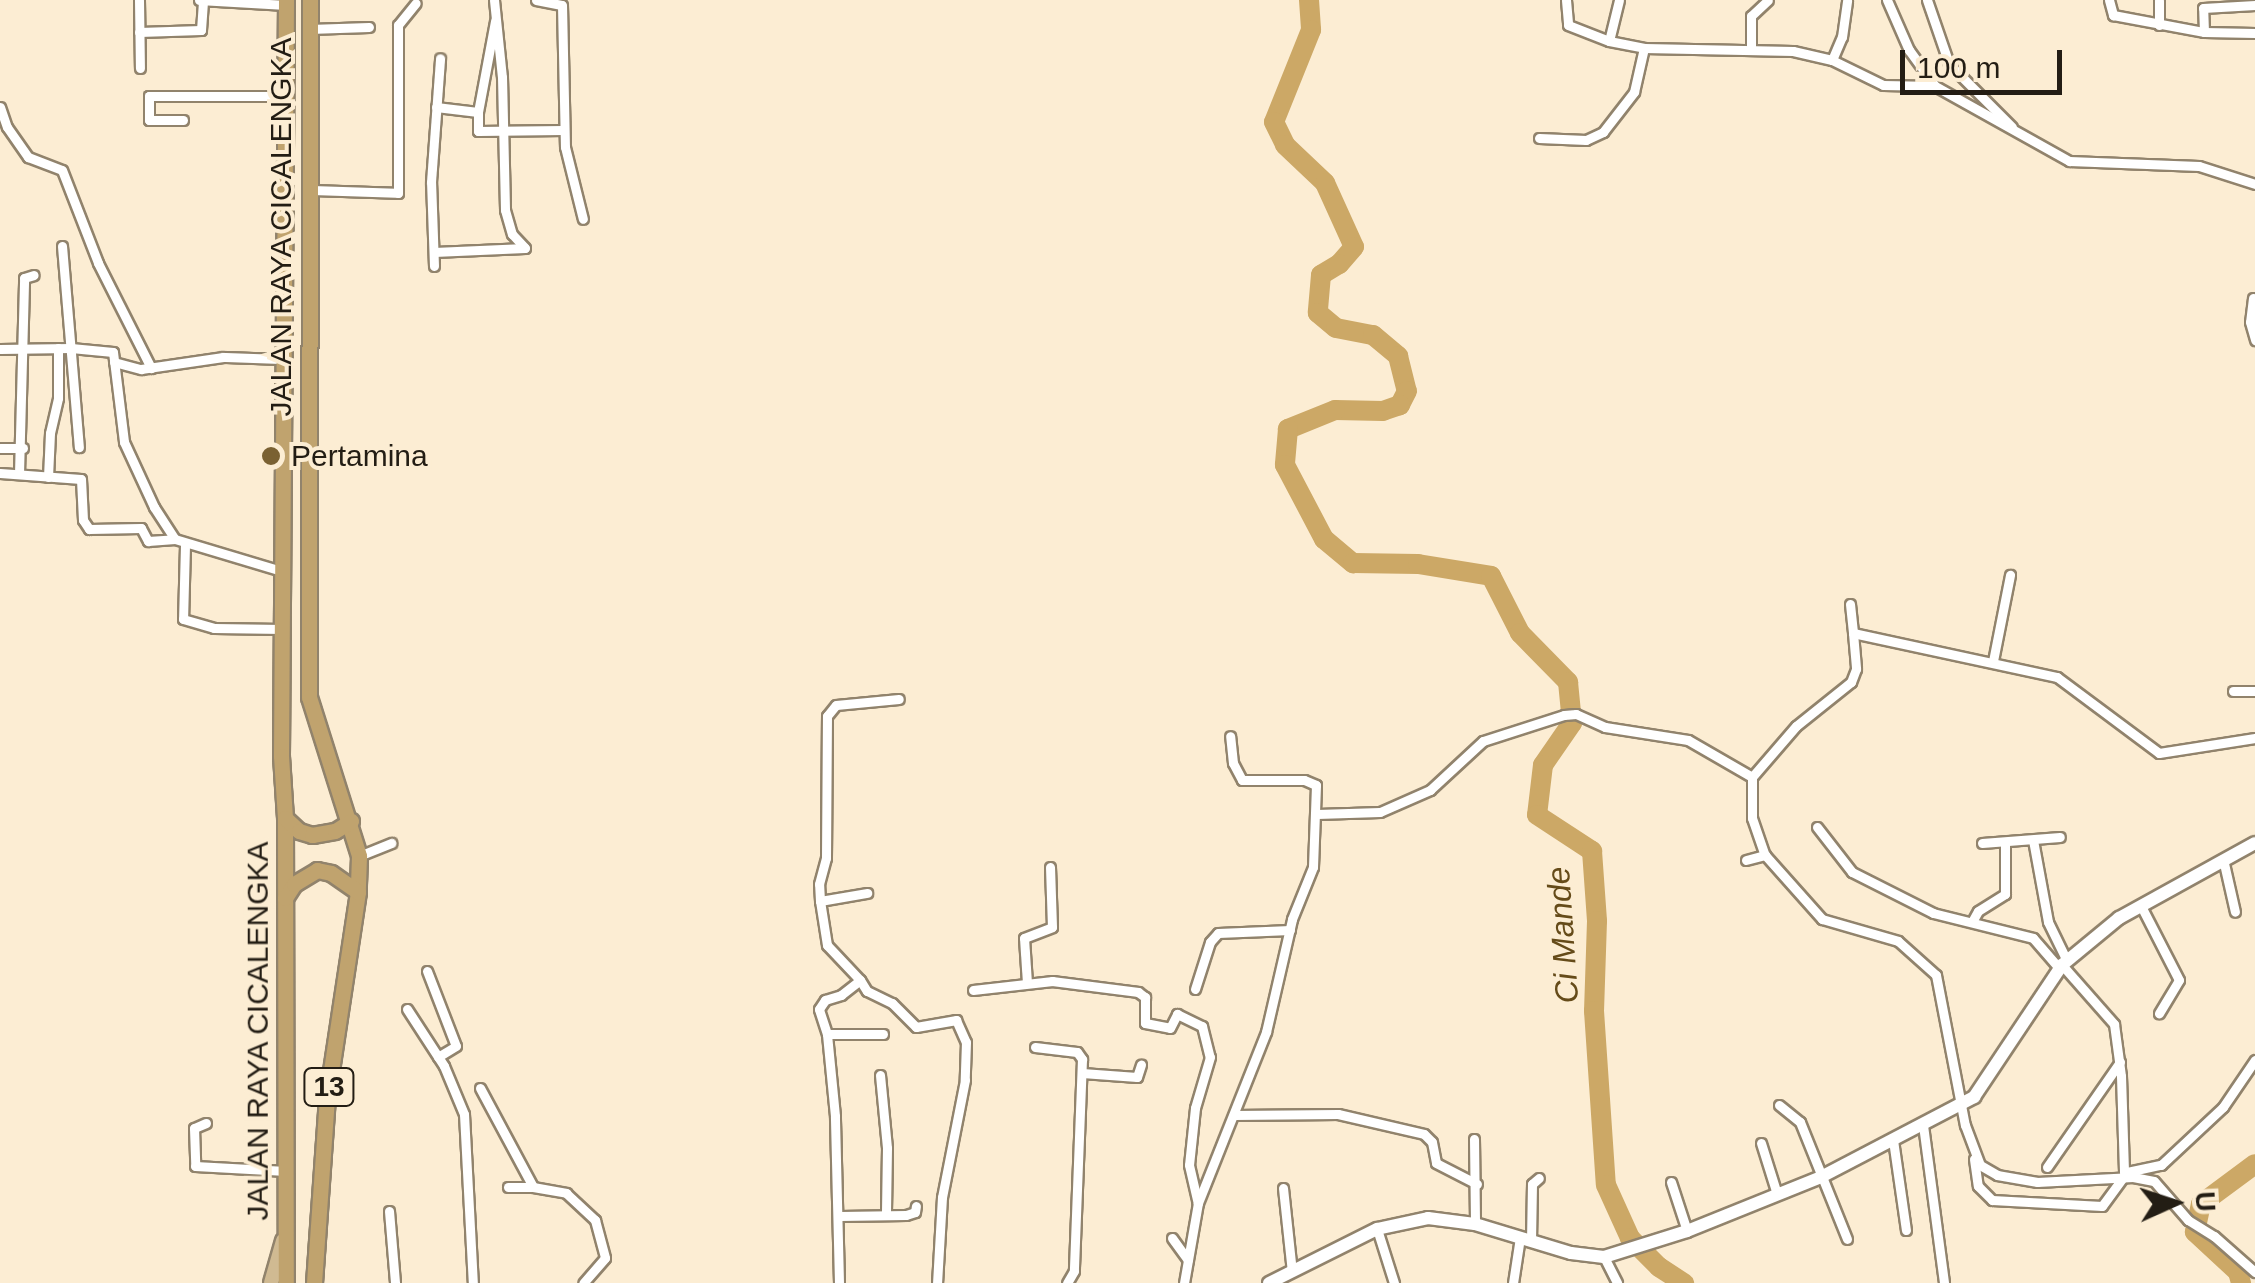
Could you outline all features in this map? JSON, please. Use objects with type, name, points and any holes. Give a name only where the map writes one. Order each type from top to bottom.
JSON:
[{"type":"highway","name":"JALAN RAYA CICALENGKA","points":[[310,0],[308,697],[351,820],[359,856],[358,892],[329,1082],[314,1283]]},
{"type":"highway","name":"JALAN RAYA CICALENGKA","points":[[286,2],[280,756],[286,818],[286,1283]]},
{"type":"highway","points":[[286,818],[299,831],[312,835],[334,830],[351,820]]},
{"type":"highway","points":[[285,898],[304,875],[317,870],[331,873],[358,892]]},
{"type":"main road","points":[[1269,1283],[1377,1229],[1428,1218],[1475,1224],[1604,1257],[1687,1231],[1821,1176],[1961,1106],[1984,1085],[2063,964],[2100,931],[2255,843]]},
{"type":"main road","points":[[270,1283],[286,1230]]},
{"type":"street","points":[[139,0],[140,68]]},
{"type":"street","points":[[138,32],[200,30],[201,0],[286,2]]},
{"type":"street","points":[[434,252],[526,248],[506,221],[494,0]]},
{"type":"street","points":[[536,0],[562,5],[563,130],[583,219]]},
{"type":"street","points":[[1566,0],[1568,24],[1609,41],[1644,48],[1793,51],[1832,60],[1883,85],[1935,86]]},
{"type":"street","points":[[1609,41],[1619,0]]},
{"type":"street","points":[[1750,49],[1750,16],[1768,0]]},
{"type":"street","points":[[1832,60],[1842,36],[1847,0]]},
{"type":"street","points":[[1887,0],[1903,38],[1935,86],[2070,160],[2198,166],[2255,184]]},
{"type":"street","points":[[1927,0],[1950,64],[2020,134]]},
{"type":"street","points":[[2110,0],[2113,16],[2204,32],[2255,33]]},
{"type":"street","points":[[2159,0],[2160,25]]},
{"type":"street","points":[[309,190],[398,193],[398,25],[416,3]]},
{"type":"street","points":[[2204,32],[2203,4],[2254,3]]},
{"type":"street","points":[[496,16],[478,131],[563,130]]},
{"type":"street","points":[[310,29],[369,27]]},
{"type":"street","points":[[1540,138],[1586,140],[1603,132],[1634,92],[1644,48]]},
{"type":"street","points":[[434,266],[431,182],[440,58]]},
{"type":"street","points":[[183,120],[149,120],[149,96],[286,96]]},
{"type":"street","points":[[436,107],[478,112]]},
{"type":"street","points":[[0,108],[7,126],[31,160],[62,170],[98,262],[151,368]]},
{"type":"street","points":[[62,246],[78,447]]},
{"type":"street","points":[[20,474],[24,278],[34,275]]},
{"type":"street","points":[[2254,298],[2250,322],[2255,340]]},
{"type":"street","points":[[48,477],[50,432],[58,398],[58,348]]},
{"type":"street","points":[[0,349],[109,350],[114,362],[124,442],[154,507],[180,542],[183,620],[214,628],[283,630]]},
{"type":"street","points":[[114,362],[151,368],[223,357],[284,358]]},
{"type":"street","points":[[0,448],[23,448]]},
{"type":"street","points":[[0,473],[82,480],[83,520],[92,530],[141,528],[148,541],[180,542],[282,571]]},
{"type":"street","points":[[1993,661],[2010,575]]},
{"type":"street","points":[[1817,827],[1852,872],[1934,913],[2033,938],[2063,964],[2108,1014],[2120,1062],[2122,1176],[2107,1204],[2097,1208],[2008,1204],[1984,1194],[1974,1176],[1974,1156],[1936,975],[1898,941],[1822,919],[1765,855],[1752,818],[1752,777],[1796,726],[1851,682],[1856,669],[1850,604]]},
{"type":"street","points":[[1853,633],[2036,670],[2074,686],[2159,753],[2255,738]]},
{"type":"street","points":[[2232,691],[2255,691]]},
{"type":"street","points":[[899,699],[829,709],[826,858],[819,884],[820,901],[827,945],[860,980],[866,992],[892,1004],[916,1027],[956,1020],[966,1042],[965,1080],[942,1197],[937,1283]]},
{"type":"street","points":[[1317,814],[1380,812],[1430,790],[1483,741],[1564,715],[1576,714],[1598,725],[1688,740],[1752,777]]},
{"type":"street","points":[[1184,1283],[1198,1202],[1266,1032],[1290,930],[1310,882],[1317,814],[1313,780],[1242,780],[1233,763],[1230,736]]},
{"type":"street","points":[[1982,843],[2060,837]]},
{"type":"street","points":[[2034,840],[2048,922],[2063,964]]},
{"type":"street","points":[[1973,920],[1978,912],[2005,894],[2005,842]]},
{"type":"street","points":[[359,856],[392,843]]},
{"type":"street","points":[[1746,860],[1765,855]]},
{"type":"street","points":[[2223,858],[2235,912]]},
{"type":"street","points":[[1027,983],[1024,938],[1052,927],[1050,867]]},
{"type":"street","points":[[820,901],[867,893]]},
{"type":"street","points":[[2141,906],[2179,980],[2160,1013]]},
{"type":"street","points":[[1195,989],[1210,942],[1218,933],[1290,930]]},
{"type":"street","points":[[427,971],[456,1046],[438,1057]]},
{"type":"street","points":[[839,1283],[840,1216],[827,1034],[821,1004],[860,980]]},
{"type":"street","points":[[973,990],[1027,983],[1074,983],[1143,993],[1145,1023],[1170,1028],[1178,1014],[1202,1026],[1210,1058],[1195,1108],[1189,1165],[1198,1202]]},
{"type":"street","points":[[407,1009],[458,1096],[467,1128],[473,1283]]},
{"type":"street","points":[[827,1034],[883,1034]]},
{"type":"street","points":[[1034,1047],[1081,1054],[1074,1271],[1067,1283]]},
{"type":"street","points":[[2122,1176],[2164,1163],[2231,1098],[2255,1060]]},
{"type":"street","points":[[2048,1167],[2120,1062]]},
{"type":"street","points":[[1082,1073],[1136,1077],[1141,1065]]},
{"type":"street","points":[[880,1076],[887,1148],[886,1215]]},
{"type":"street","points":[[480,1088],[533,1187]]},
{"type":"street","points":[[1779,1104],[1800,1122],[1846,1239]]},
{"type":"street","points":[[1234,1115],[1338,1114],[1424,1134],[1432,1142],[1440,1167],[1477,1184]]},
{"type":"street","points":[[206,1123],[194,1128],[195,1166],[286,1171]]},
{"type":"street","points":[[1923,1125],[1944,1283]]},
{"type":"street","points":[[1474,1139],[1475,1224]]},
{"type":"street","points":[[1893,1140],[1906,1230]]},
{"type":"street","points":[[1761,1143],[1777,1194]]},
{"type":"street","points":[[1974,1156],[1986,1170],[2015,1179],[2122,1176],[2158,1183],[2188,1220],[2206,1230],[2255,1272]]},
{"type":"street","points":[[1513,1283],[1525,1239],[1532,1184],[1538,1178]]},
{"type":"street","points":[[1671,1182],[1687,1231]]},
{"type":"street","points":[[508,1188],[566,1192],[595,1220],[606,1258],[584,1283]]},
{"type":"street","points":[[1283,1188],[1292,1272]]},
{"type":"street","points":[[840,1216],[912,1214],[916,1206]]},
{"type":"street","points":[[389,1212],[395,1283]]},
{"type":"street","points":[[1377,1229],[1394,1283]]},
{"type":"street","points":[[1172,1238],[1188,1260]]},
{"type":"street","points":[[1604,1257],[1616,1283]]},
{"type":"waterway","name":"Ci Mande","points":[[1309,0],[1311,30],[1274,122],[1285,145],[1325,183],[1354,247],[1339,264],[1321,275],[1318,313],[1336,328],[1373,335],[1398,356],[1407,391],[1400,405],[1383,411],[1335,410],[1288,429],[1285,465],[1324,539],[1353,563],[1418,564],[1491,576],[1520,633],[1568,682],[1572,723],[1543,765],[1537,815],[1592,851],[1597,921],[1594,1011],[1606,1185],[1630,1238],[1659,1267],[1684,1283]]},
{"type":"waterway","name":"Ci Mande","points":[[2241,1283],[2238,1272],[2195,1232],[2201,1204],[2255,1164]]},
{"type":"place","name":"Pertamina","points":[[271,456]]}]
